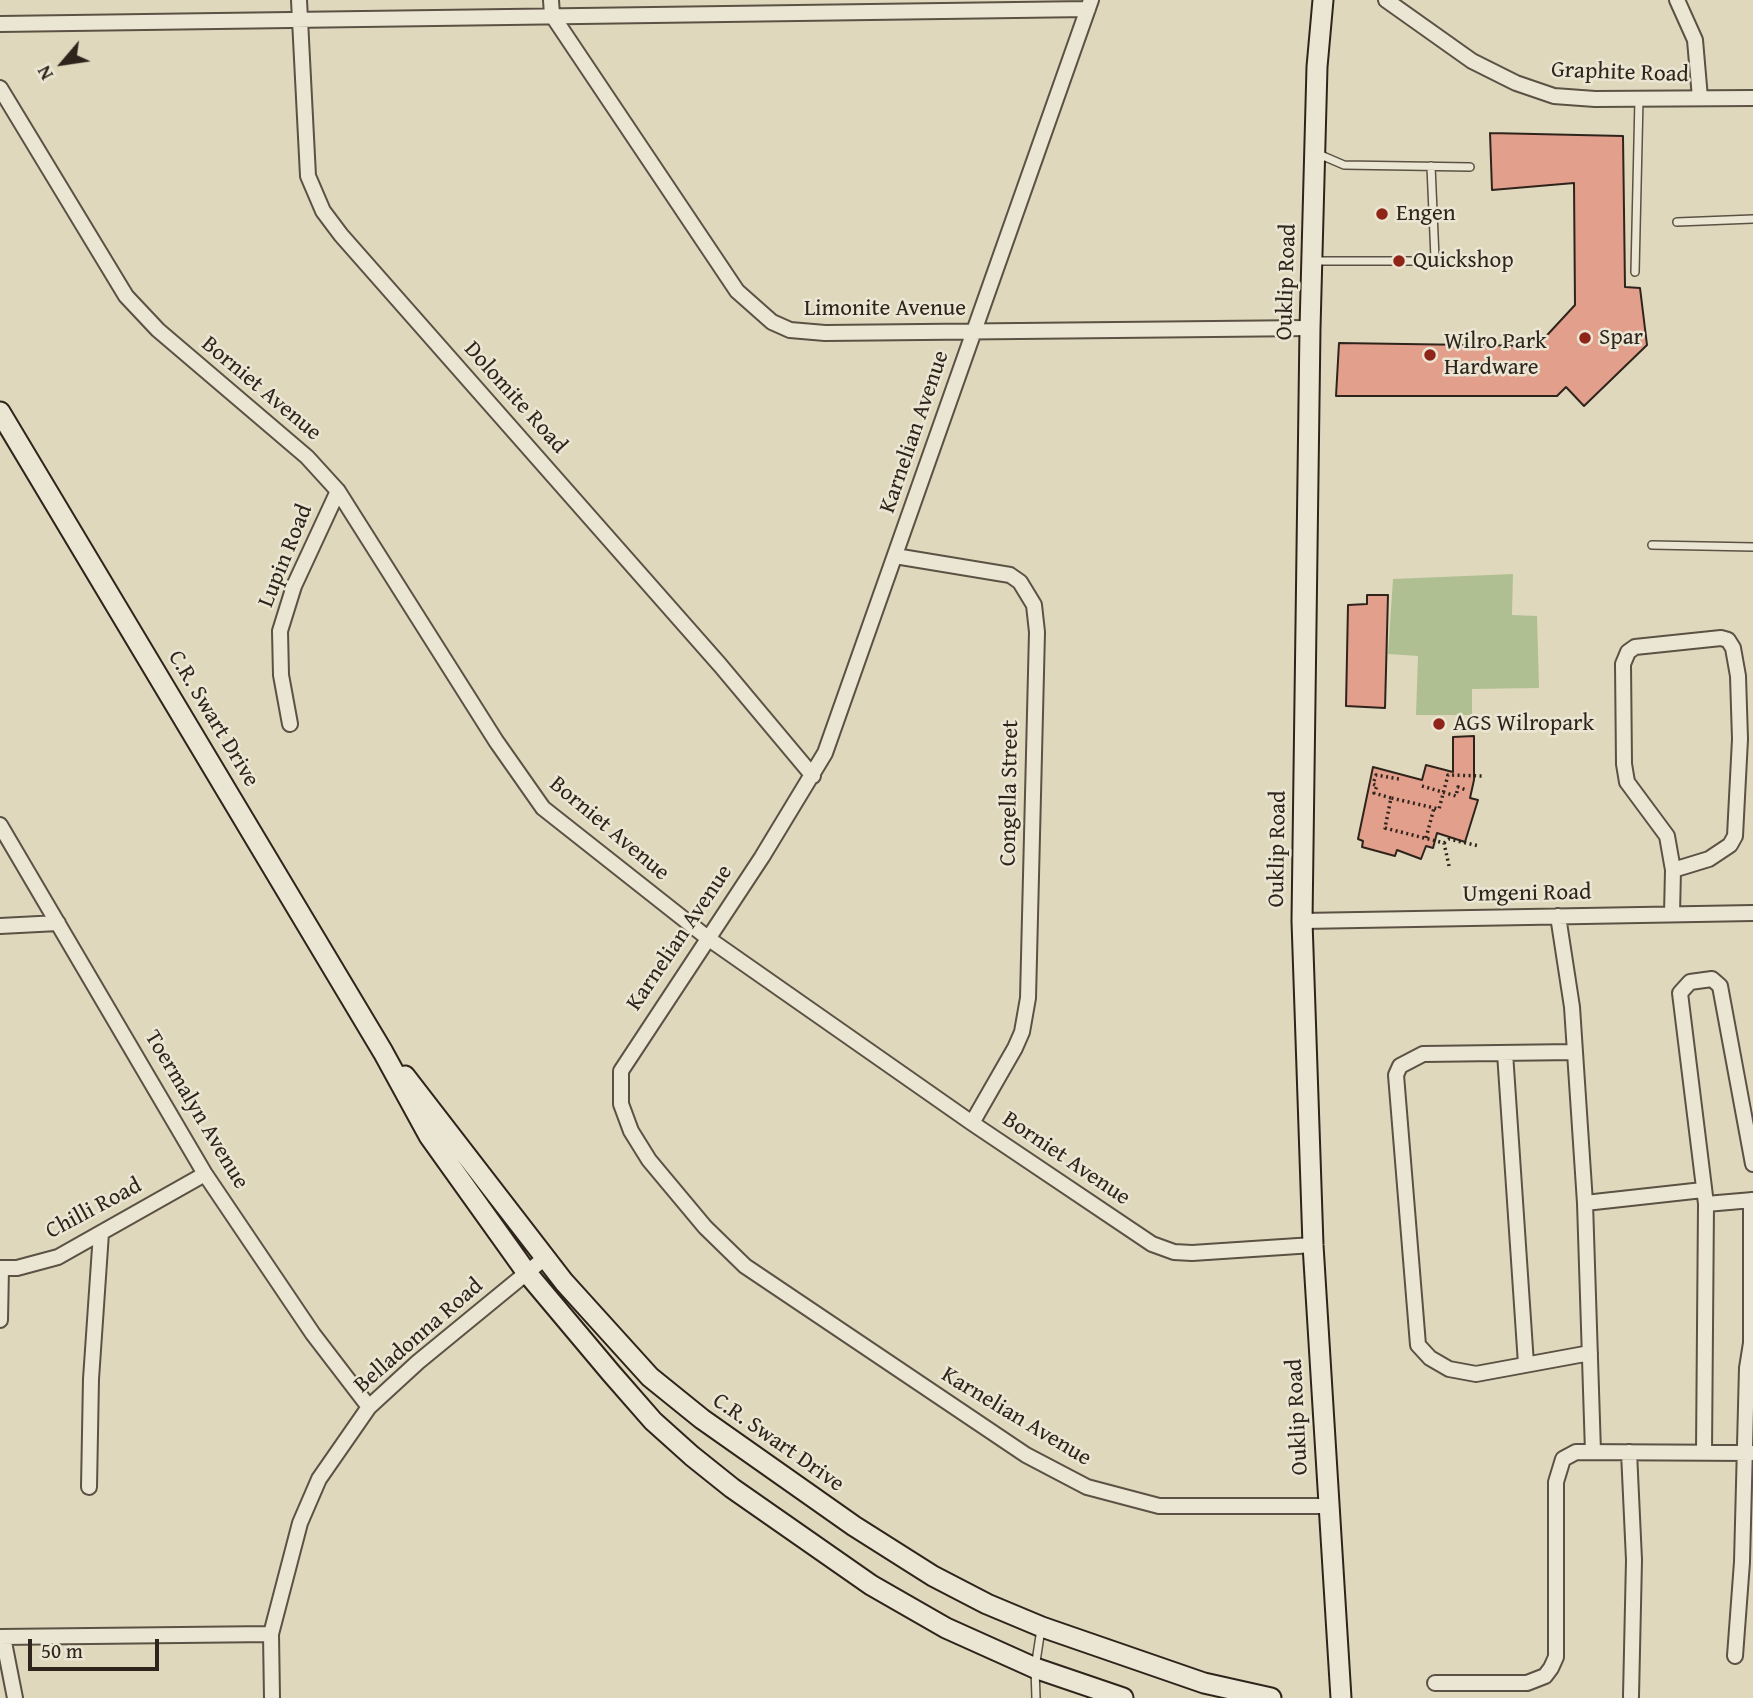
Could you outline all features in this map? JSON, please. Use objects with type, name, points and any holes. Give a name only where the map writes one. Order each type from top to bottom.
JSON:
[{"type":"main road","name":"Ouklip Road","points":[[1323,0],[1310,328],[1302,921],[1313,1245],[1341,1698]]},
{"type":"main road","name":"C.R. Swart Drive","points":[[0,412],[383,1052],[429,1136],[527,1273],[653,1421],[732,1488],[871,1585],[946,1628],[1035,1668],[1123,1698]]},
{"type":"main road","name":"C.R. Swart Drive","points":[[383,1052],[428,1103],[564,1282],[650,1377],[702,1419],[854,1526],[933,1576],[1042,1627],[1204,1683],[1271,1698]]},
{"type":"street","name":"Dolomite Road","points":[[299,0],[309,177],[323,211],[341,236],[692,634],[813,776]]},
{"type":"street","points":[[551,0],[552,15]]},
{"type":"street","name":"Graphite Road","points":[[1386,0],[1472,61],[1535,91],[1571,98],[1753,98]]},
{"type":"street","points":[[1677,0],[1695,40],[1700,98]]},
{"type":"street","points":[[0,24],[552,15],[849,6],[1090,4]]},
{"type":"street","name":"Karnelian Avenue","points":[[1090,4],[858,666],[813,776],[621,1071],[620,1091],[631,1130],[649,1160],[705,1227],[745,1266],[1026,1455],[1087,1487],[1159,1506],[1328,1506]]},
{"type":"street","name":"Limonite Avenue","points":[[552,15],[737,291],[772,322],[803,333],[1310,328]]},
{"type":"street","name":"Borniet Avenue","points":[[0,88],[126,296],[158,330],[307,457],[338,491],[533,796],[597,853],[709,939],[972,1123],[1164,1249],[1192,1253],[1313,1245]]},
{"type":"street","name":"Lupin Road","points":[[290,724],[281,675],[280,631],[294,586],[338,491]]},
{"type":"street","name":"Congella Street","points":[[895,556],[1010,575],[1020,582],[1034,605],[1037,632],[1028,998],[1018,1040],[972,1123]]},
{"type":"street","points":[[1672,870],[1709,859],[1730,845],[1735,836],[1740,738],[1738,676],[1731,644],[1721,638],[1636,647],[1628,652],[1623,664],[1623,764],[1627,782],[1667,836],[1672,870],[1672,914]]},
{"type":"street","name":"Toermalyn Avenue","points":[[0,825],[205,1174],[313,1334],[369,1407]]},
{"type":"street","name":"Umgeni Road","points":[[1302,921],[1753,913]]},
{"type":"street","points":[[1559,916],[1572,1007],[1585,1203],[1593,1452]]},
{"type":"street","points":[[0,926],[58,923]]},
{"type":"street","points":[[1704,1452],[1704,1197],[1680,993],[1690,982],[1712,979],[1720,986],[1753,1164]]},
{"type":"street","points":[[1574,1052],[1423,1054],[1400,1066],[1396,1075],[1418,1345],[1430,1359],[1449,1369],[1476,1374],[1590,1353]]},
{"type":"street","points":[[1505,1053],[1525,1364]]},
{"type":"street","name":"Chilli Road","points":[[1,1268],[17,1268],[58,1257],[205,1174]]},
{"type":"street","points":[[1585,1203],[1704,1197],[1752,1200],[1749,1453],[1735,1656]]},
{"type":"street","points":[[89,1487],[91,1379],[101,1233]]},
{"type":"street","name":"Belladonna Road","points":[[272,1698],[271,1634],[300,1523],[319,1479],[369,1407],[418,1362],[546,1257]]},
{"type":"street","points":[[0,1320],[1,1268]]},
{"type":"street","points":[[1629,1452],[1634,1560],[1631,1696]]},
{"type":"street","points":[[1435,1683],[1527,1683],[1545,1676],[1551,1668],[1556,1657],[1558,1469],[1569,1454],[1749,1453]]},
{"type":"street","points":[[15,1698],[2,1637],[271,1634]]},
{"type":"lane","points":[[1635,272],[1639,99]]},
{"type":"lane","points":[[1315,152],[1344,165],[1470,167]]},
{"type":"lane","points":[[1312,261],[1428,261],[1435,258],[1431,166]]},
{"type":"lane","points":[[1677,222],[1753,219]]},
{"type":"lane","points":[[1651,545],[1753,547]]},
{"type":"lane","points":[[1036,1698],[1035,1668],[1042,1627]]},
{"type":"path","points":[[1399,779],[1376,775],[1373,784],[1377,786],[1374,793],[1439,809],[1448,775],[1482,776]]},
{"type":"path","points":[[1422,786],[1455,796],[1458,787],[1466,790]]},
{"type":"path","points":[[1391,798],[1385,828],[1444,843]]},
{"type":"path","points":[[1426,838],[1434,808]]},
{"type":"path","points":[[1444,843],[1449,839],[1479,846]]},
{"type":"path","points":[[1444,843],[1449,866]]},
{"type":"green space","points":[[1513,574],[1512,615],[1537,616],[1539,688],[1472,689],[1472,715],[1416,715],[1418,656],[1388,654],[1393,579]]},
{"type":"building","points":[[1490,133],[1623,136],[1625,287],[1640,288],[1647,345],[1584,406],[1566,387],[1557,396],[1336,396],[1339,343],[1537,346],[1575,305],[1574,183],[1492,190]]},
{"type":"building","points":[[1367,595],[1388,595],[1385,708],[1346,706],[1348,605],[1367,604]]},
{"type":"building","name":"AGS Wilropark","points":[[1474,736],[1474,780],[1470,798],[1478,800],[1465,842],[1437,833],[1433,848],[1426,846],[1421,859],[1397,850],[1395,856],[1362,847],[1363,841],[1358,839],[1373,767],[1422,780],[1426,765],[1453,772],[1453,737]]},
{"type":"place","name":"Engen","points":[[1382,214]]},
{"type":"place","name":"Quickshop","points":[[1399,261]]},
{"type":"place","name":"Spar","points":[[1585,338]]},
{"type":"place","name":"Wilro Park Hardware","points":[[1430,355]]},
{"type":"place","name":"AGS Wilropark","points":[[1439,724]]}]
